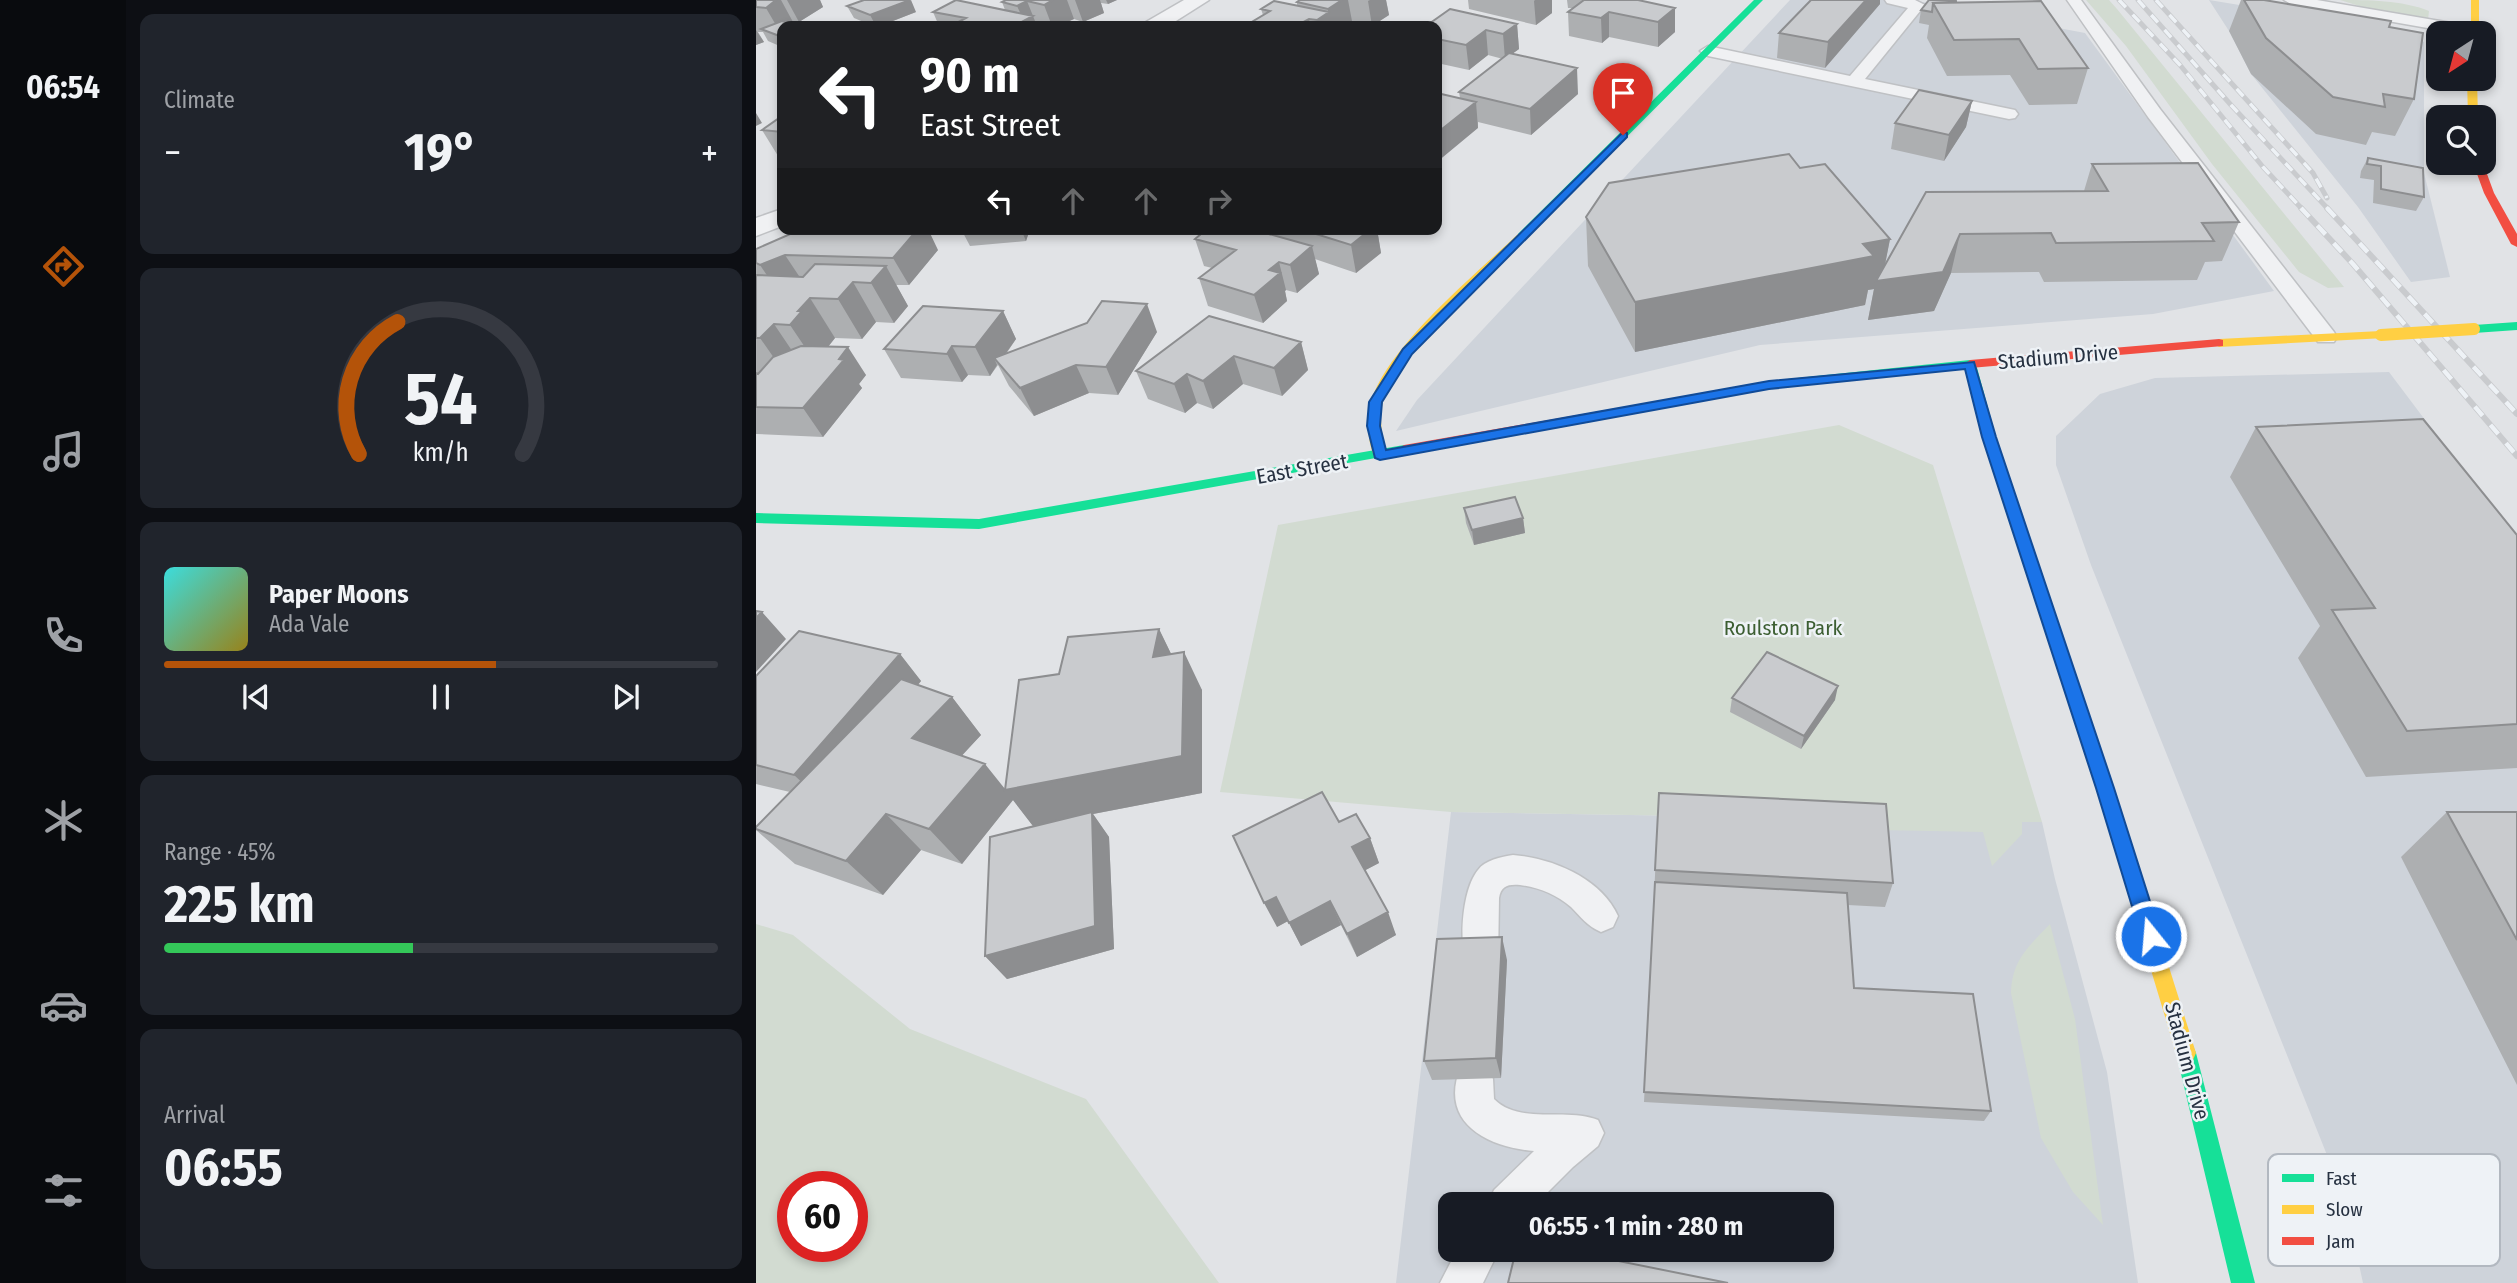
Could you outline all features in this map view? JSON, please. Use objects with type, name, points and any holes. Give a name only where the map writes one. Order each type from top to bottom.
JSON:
[{"type":"main road","points":[[1380,455],[1373,426],[1375,402],[1407,351],[1759,0]]},
{"type":"main road","points":[[2475,0],[2475,21]]},
{"type":"main road","points":[[2483,175],[2517,244]]},
{"type":"main road","name":"Stadium Drive","points":[[2243,1283],[2182,1037],[2105,788],[1989,437],[1970,364],[2246,341],[2517,326]]},
{"type":"main road","name":"East Street","points":[[756,518],[979,524],[1769,385],[1970,364]]},
{"type":"street","points":[[1162,21],[1199,0]]},
{"type":"street","points":[[756,228],[777,219]]},
{"type":"lane","points":[[1854,82],[1918,5],[1892,0]]},
{"type":"lane","points":[[2074,0],[2154,113],[2326,337]]},
{"type":"lane","points":[[2291,0],[2426,24]]},
{"type":"lane","points":[[1708,51],[2009,114]]},
{"type":"lane","points":[[1481,961],[1485,890],[1494,874],[1507,869],[1551,878],[1579,893],[1601,916]]},
{"type":"lane","points":[[1474,1079],[1474,1099],[1483,1116],[1516,1131],[1585,1133],[1559,1153],[1520,1192]]},
{"type":"lane","points":[[1461,1283],[1472,1262]]},
{"type":"shaded area","points":[[1790,0],[1912,0],[2085,33],[2274,291],[2153,314],[1760,345],[1396,431],[1417,400]]},
{"type":"shaded area","points":[[2209,0],[2408,33],[2424,42],[2424,173],[2450,277],[2411,282],[2358,207],[2251,74]]},
{"type":"shaded area","points":[[2389,372],[2517,542],[2517,1283],[2363,1283],[2359,1266],[2500,1266],[2500,1154],[2327,1154],[2091,565],[2056,465],[2056,436],[2100,394],[2155,378]]},
{"type":"shaded area","points":[[1451,812],[2042,822],[2107,1072],[2138,1283],[1396,1283]]},
{"type":"green space","points":[[2086,0],[2109,0],[2344,287],[2328,288],[2299,272],[2212,164],[2126,46]]},
{"type":"green space","points":[[2340,0],[2408,5],[2429,11],[2428,20],[2369,9]]},
{"type":"green space","name":"Roulston Park","points":[[1839,425],[1933,465],[2042,822],[2022,822],[2022,834],[1992,866],[1983,832],[1878,830],[1875,819],[1451,812],[1220,792],[1278,525]]},
{"type":"green space","points":[[756,924],[793,935],[910,1029],[1086,1099],[1219,1283],[756,1283]]},
{"type":"green space","points":[[2050,924],[2075,1019],[2103,1225],[2073,1192],[2041,1138],[2011,993],[2018,963],[2028,947]]},
{"type":"building","points":[[756,0],[776,0],[766,8],[756,7]]},
{"type":"building","points":[[864,0],[910,0],[870,15],[847,6]]},
{"type":"building","points":[[956,0],[1033,16],[1024,21],[960,21],[966,18],[933,12]]},
{"type":"building","points":[[1006,0],[1053,0],[1044,5],[1027,1],[1017,6],[1002,2]]},
{"type":"building","points":[[1342,0],[1328,9],[1297,2]]},
{"type":"building","points":[[1584,0],[1638,0],[1675,8],[1658,22],[1609,12],[1601,18],[1568,12]]},
{"type":"building","points":[[1811,0],[1866,0],[1828,42],[1779,33]]},
{"type":"building","points":[[1929,0],[1956,2],[1933,3],[1932,12],[1921,10]]},
{"type":"building","points":[[2244,0],[2264,0],[2391,21],[2389,27],[2423,33],[2414,99],[2383,94],[2385,107],[2333,97],[2266,38]]},
{"type":"building","points":[[1274,1],[1329,12],[1317,20],[1253,21],[1270,11],[1261,9]]},
{"type":"building","points":[[2041,1],[2088,68],[2038,69],[2019,39],[1954,40],[1933,3]]},
{"type":"building","points":[[1450,9],[1517,24],[1503,34],[1486,30],[1466,45],[1442,40],[1442,21],[1433,21]]},
{"type":"building","points":[[777,23],[777,35],[761,29]]},
{"type":"building","points":[[1509,53],[1577,68],[1530,109],[1459,92]]},
{"type":"building","points":[[1919,90],[1972,101],[1949,135],[1895,123]]},
{"type":"building","points":[[1442,94],[1476,102],[1442,129]]},
{"type":"building","points":[[777,120],[777,132],[762,130]]},
{"type":"building","points":[[1789,154],[1800,168],[1825,164],[1890,239],[1863,244],[1874,256],[1635,302],[1586,217],[1609,183]]},
{"type":"building","points":[[2368,158],[2423,168],[2424,197],[2381,189],[2381,166],[2367,164]]},
{"type":"building","points":[[2198,163],[2239,222],[2202,223],[2214,241],[2056,243],[2051,233],[1960,234],[1943,272],[1876,281],[1926,192],[2108,191],[2092,164]]},
{"type":"building","points":[[788,235],[913,235],[893,258],[785,255],[760,265],[756,263],[756,249]]},
{"type":"building","points":[[1200,235],[1273,235],[1312,246],[1290,265],[1279,262],[1269,270],[1280,273],[1254,295],[1199,278],[1236,250],[1195,239]]},
{"type":"building","points":[[1319,235],[1364,235],[1351,245]]},
{"type":"building","points":[[815,264],[886,266],[871,283],[853,282],[838,299],[810,298],[790,325],[774,324],[760,338],[756,338],[756,275],[803,277]]},
{"type":"building","points":[[1102,301],[1147,304],[1106,367],[1076,365],[1020,388],[994,358],[1087,323]]},
{"type":"building","points":[[923,306],[1003,311],[975,347],[952,346],[947,354],[884,349]]},
{"type":"building","points":[[1209,316],[1301,342],[1274,368],[1234,356],[1203,381],[1187,374],[1174,384],[1136,371]]},
{"type":"building","points":[[801,346],[848,347],[839,359],[844,360],[803,408],[756,407],[756,373],[773,357]]},
{"type":"building","points":[[2423,419],[2517,535],[2517,724],[2407,731],[2332,610],[2375,608],[2256,427]]},
{"type":"building","points":[[1515,497],[1523,518],[1472,530],[1464,508]]},
{"type":"building","points":[[1159,629],[1153,657],[1184,652],[1182,756],[1005,790],[1019,680],[1059,674],[1068,637]]},
{"type":"building","points":[[799,631],[900,654],[794,775],[756,765],[756,676]]},
{"type":"building","points":[[1767,652],[1838,686],[1804,736],[1732,698]]},
{"type":"building","points":[[901,679],[952,697],[912,738],[985,764],[929,829],[886,814],[846,861],[756,829],[756,827]]},
{"type":"building","points":[[1322,792],[1339,822],[1356,814],[1370,838],[1352,847],[1388,912],[1347,934],[1330,901],[1289,923],[1276,897],[1264,903],[1233,836]]},
{"type":"building","points":[[1659,793],[1886,804],[1893,883],[1655,870]]},
{"type":"building","points":[[1092,812],[1095,926],[985,956],[990,837]]},
{"type":"building","points":[[2447,812],[2517,812],[2517,940]]},
{"type":"building","points":[[1655,882],[1847,893],[1854,988],[1973,994],[1991,1111],[1644,1092]]},
{"type":"building","points":[[1502,937],[1496,1058],[1424,1061],[1437,939]]},
{"type":"building","points":[[1513,1262],[1624,1262],[1728,1283],[1508,1283]]},
{"type":"railway","points":[[2119,0],[2180,65],[2263,167],[2303,210]]},
{"type":"railway","points":[[2138,0],[2329,210]]},
{"type":"railway","points":[[2156,0],[2313,173],[2327,198]]},
{"type":"railway","points":[[2301,208],[2353,264],[2517,456]]},
{"type":"railway","points":[[2327,208],[2517,414]]},
{"type":"traffic: fast","points":[[1522,236],[1759,0]]},
{"type":"traffic: fast","points":[[2474,329],[2517,326]]},
{"type":"traffic: fast","points":[[1704,397],[1769,385],[1970,364],[1989,437],[2089,738]]},
{"type":"traffic: fast","points":[[756,518],[979,524],[1404,449]]},
{"type":"traffic: fast","points":[[2186,1053],[2243,1283]]},
{"type":"traffic: slow","points":[[2475,0],[2475,21]]},
{"type":"traffic: slow","points":[[2472,91],[2473,105]]},
{"type":"traffic: slow","points":[[1380,455],[1375,415],[1377,402],[1386,382],[1400,361],[1440,315],[1522,236]]},
{"type":"traffic: slow","points":[[2381,335],[2474,329]]},
{"type":"traffic: slow","points":[[2219,343],[2381,335]]},
{"type":"traffic: slow","points":[[2089,738],[2186,1053]]},
{"type":"traffic: jam","points":[[2482,175],[2489,193],[2517,244]]},
{"type":"traffic: jam","points":[[1970,364],[2219,343]]},
{"type":"traffic: jam","points":[[1404,449],[1704,397]]},
{"type":"route","points":[[1623,135],[1407,351],[1375,402],[1373,426],[1380,455],[1769,385],[1970,364],[1989,437],[2151,936]]}]
